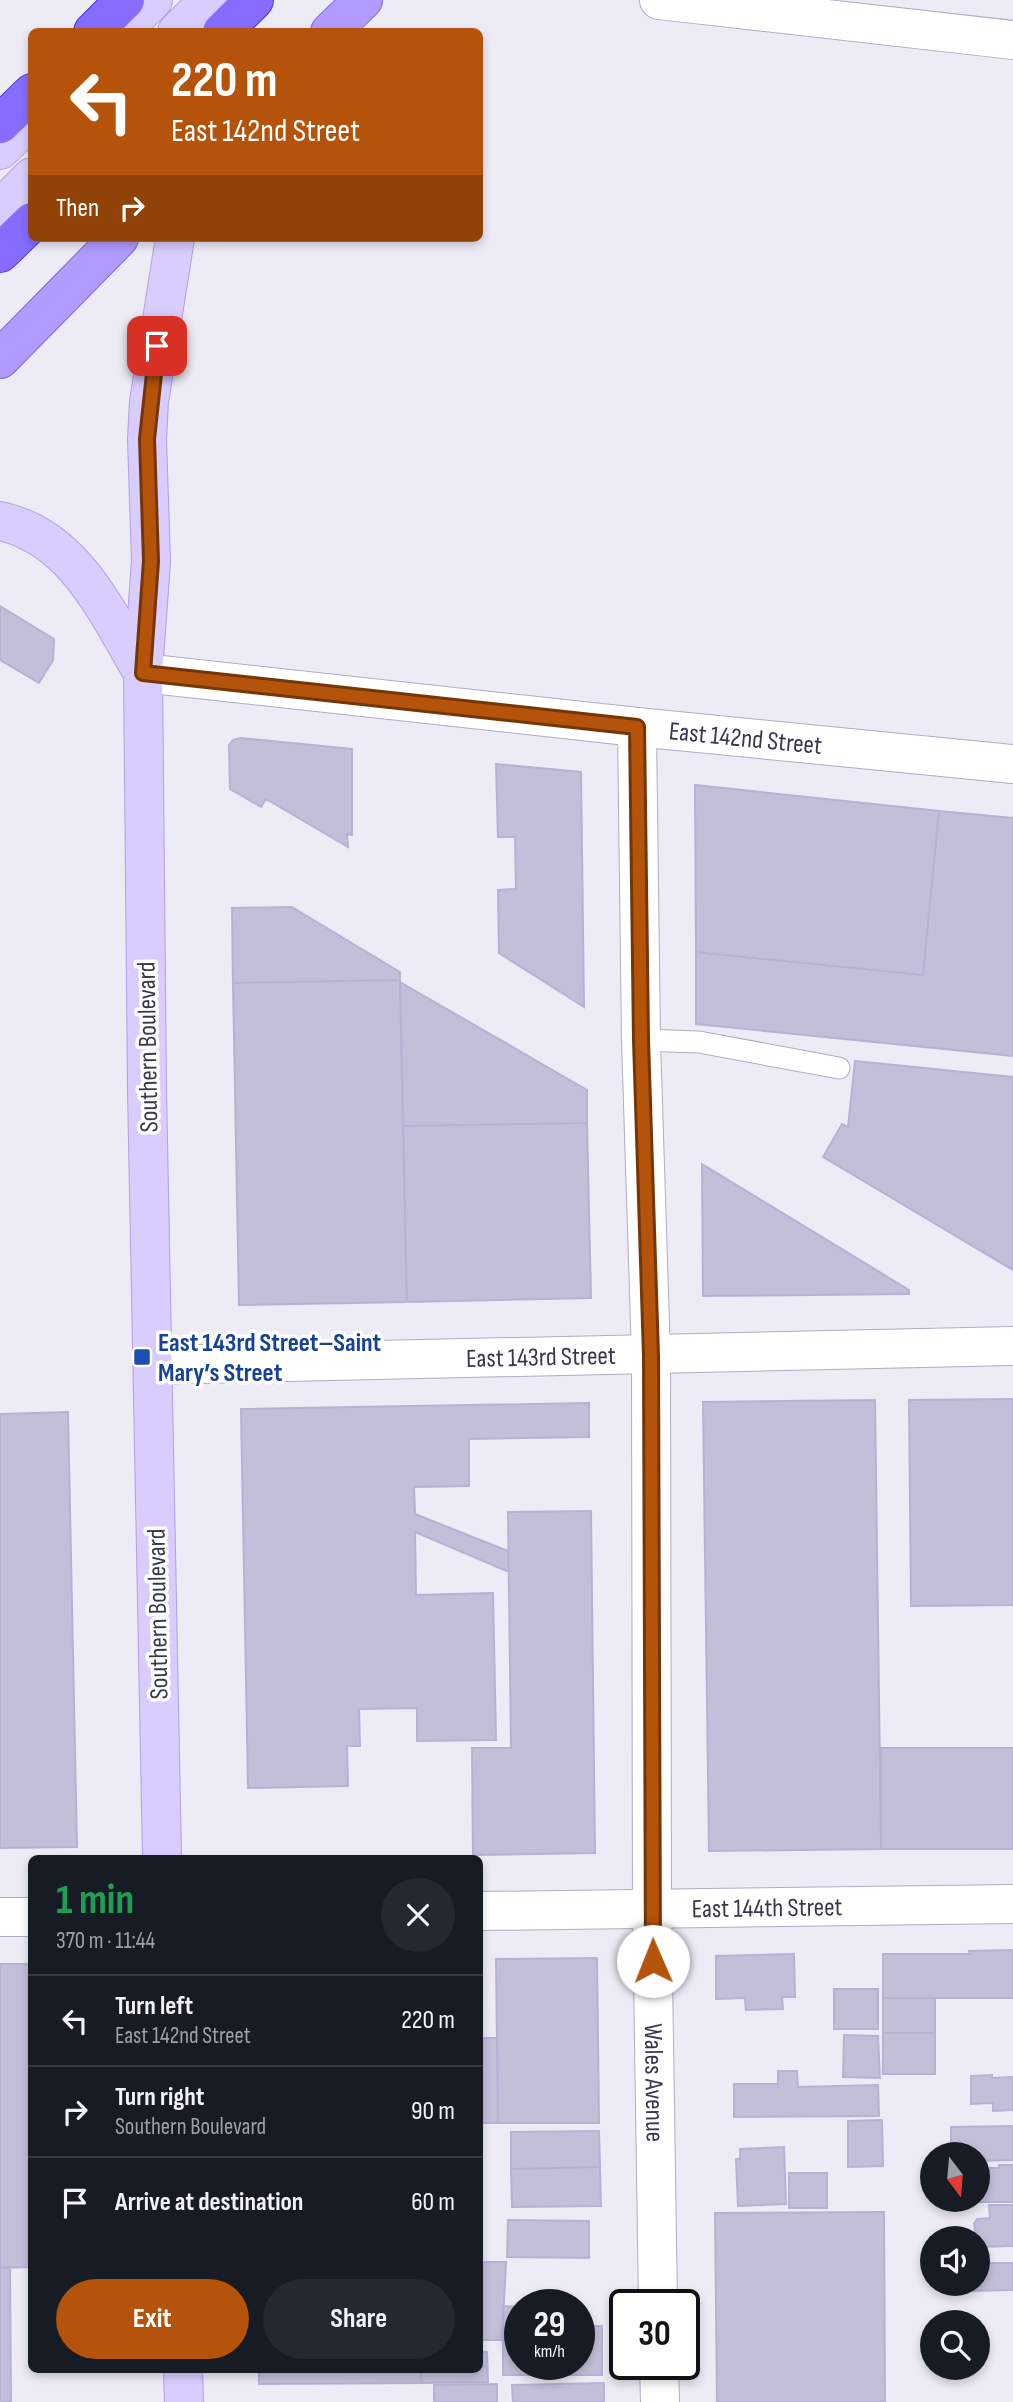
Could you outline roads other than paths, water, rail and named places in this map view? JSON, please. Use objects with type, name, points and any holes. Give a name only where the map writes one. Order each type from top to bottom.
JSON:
[{"type":"highway","points":[[97,28],[125,0]]},
{"type":"highway","points":[[226,28],[254,0]]},
{"type":"highway","points":[[0,124],[28,97]]},
{"type":"highway","points":[[0,253],[28,226]]},
{"type":"main road","points":[[124,28],[153,0]]},
{"type":"main road","points":[[181,28],[209,0]]},
{"type":"main road","points":[[334,28],[363,0]]},
{"type":"main road","points":[[0,150],[28,123]]},
{"type":"main road","points":[[0,209],[28,181]]},
{"type":"main road","points":[[0,359],[115,242]]},
{"type":"main road","name":"Southern Boulevard","points":[[162,1855],[143,673],[151,561],[147,439],[149,402],[174,242]]},
{"type":"main road","points":[[0,520],[35,532],[75,564],[90,584],[143,673]]},
{"type":"main road","points":[[183,2373],[184,2402]]},
{"type":"street","points":[[659,0],[1013,40]]},
{"type":"street","name":"East 142nd Street","points":[[143,673],[637,727],[1013,764]]},
{"type":"street","name":"Wales Avenue","points":[[637,727],[641,1040],[651,1356],[652,1909],[658,2289]]},
{"type":"street","name":"East 143rd Street","points":[[153,1365],[1013,1346]]},
{"type":"street","name":"East 144th Street","points":[[483,1911],[1013,1904]]},
{"type":"street","points":[[0,1917],[28,1917]]},
{"type":"street","points":[[659,2380],[660,2402]]},
{"type":"lane","points":[[641,1040],[699,1042],[839,1068]]},
{"type":"place","name":"East 143rd Street–Saint Mary’s Street","points":[[142,1357]]}]
